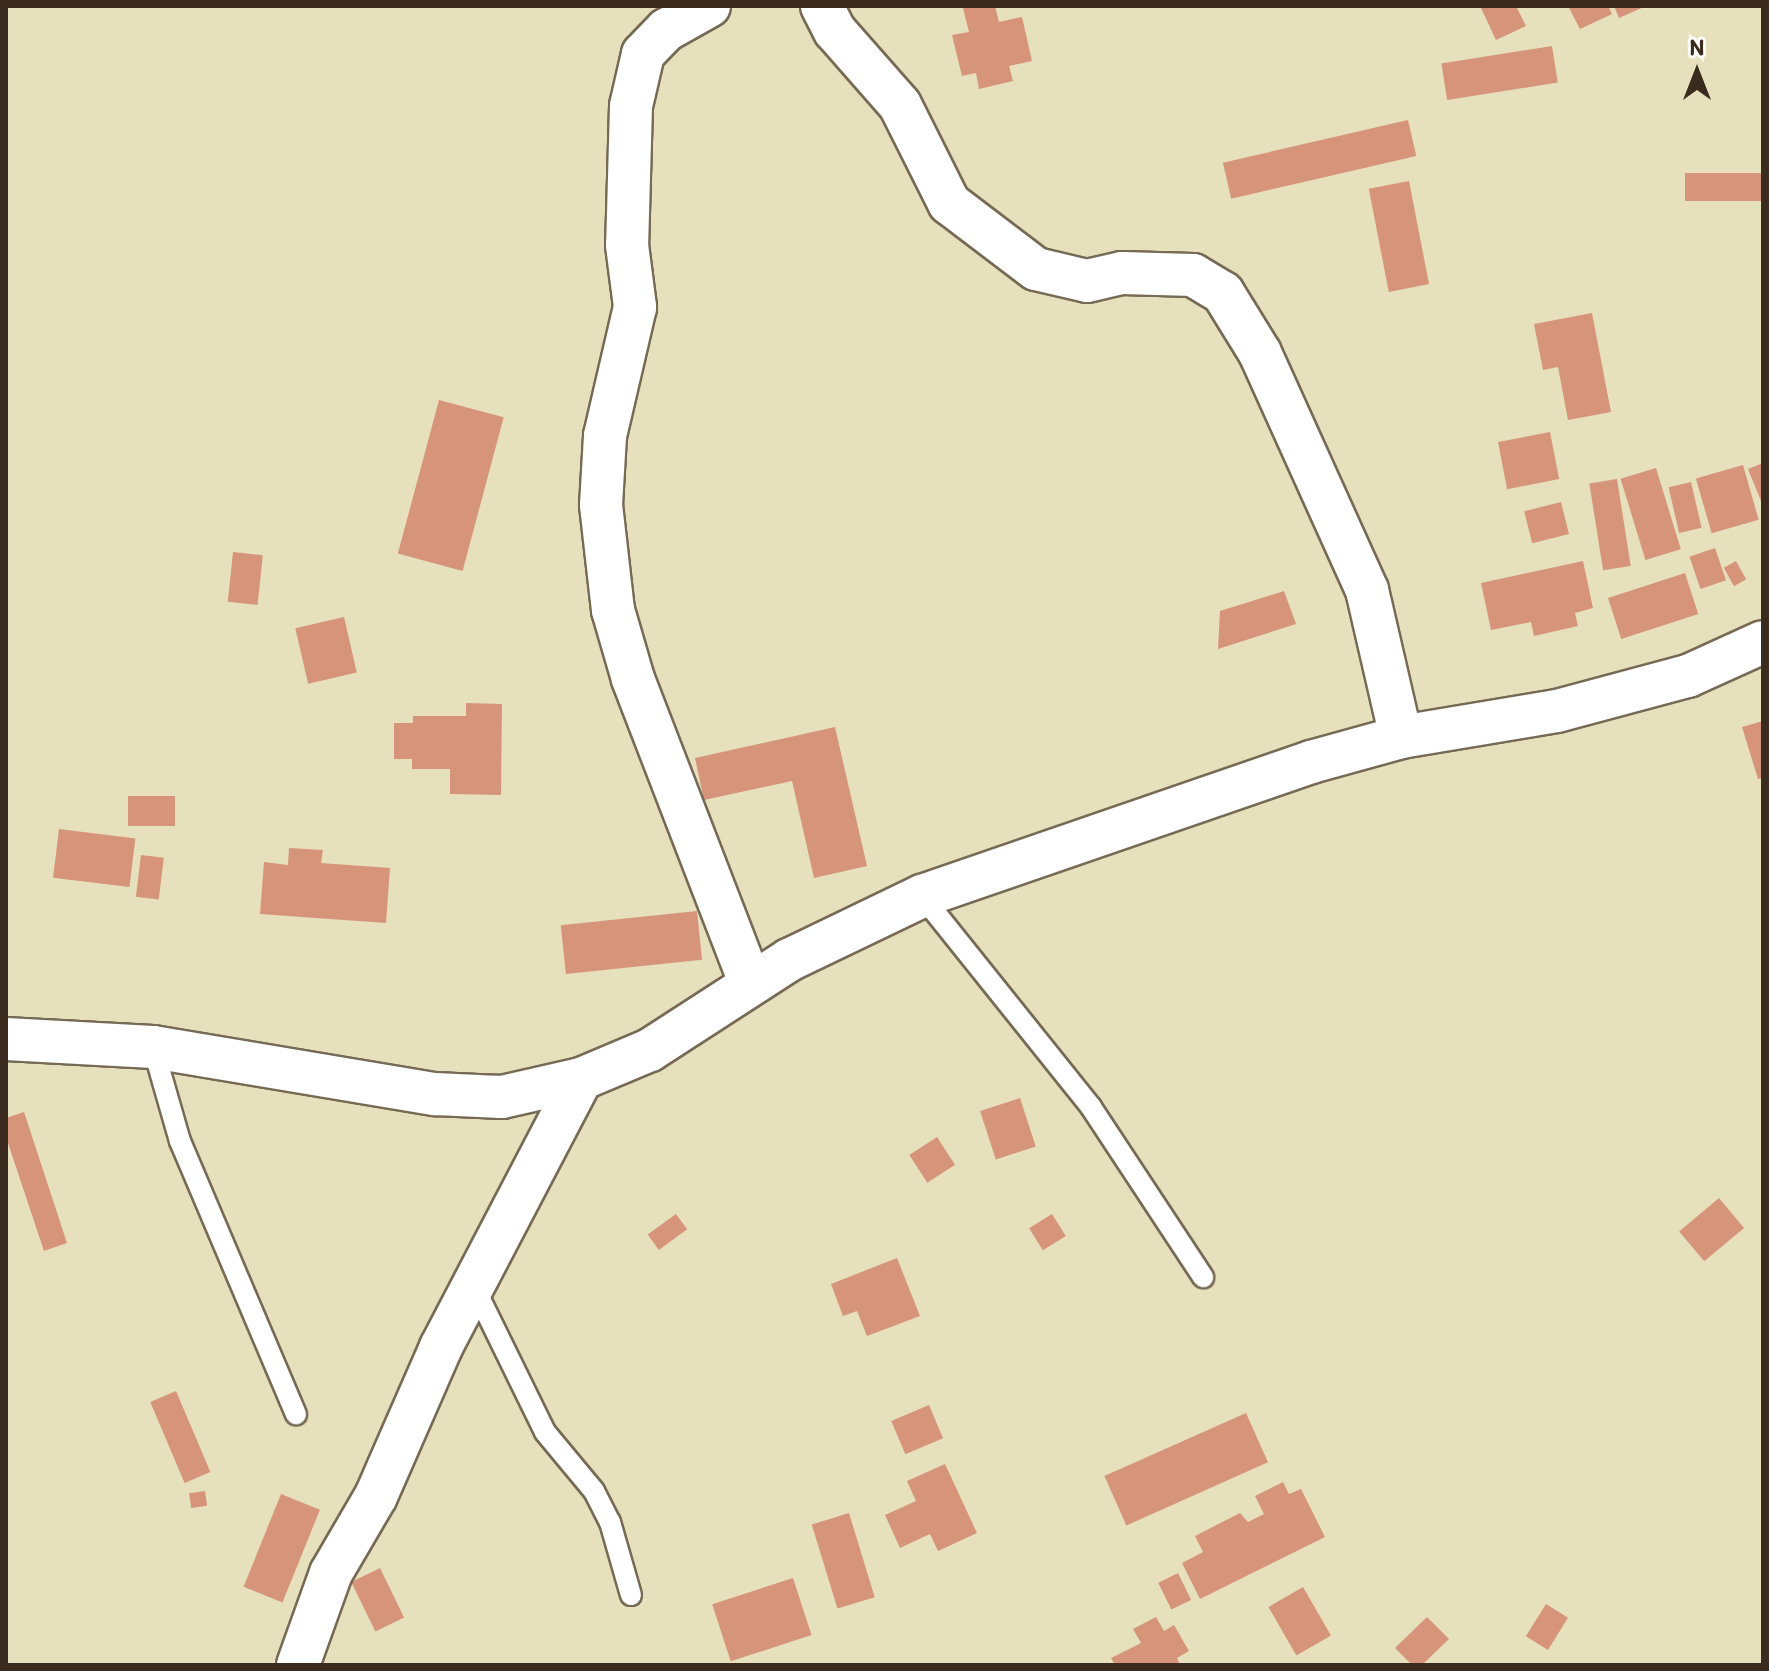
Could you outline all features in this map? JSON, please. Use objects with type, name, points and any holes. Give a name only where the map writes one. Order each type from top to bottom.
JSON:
[{"type":"street","points":[[709,6],[666,30],[643,54],[631,106],[627,230],[635,307],[605,436],[601,505],[613,610],[633,679],[750,982]]},
{"type":"street","points":[[822,6],[844,42],[900,105],[949,203],[1036,269],[1087,281],[1122,273],[1193,275],[1223,293],[1260,353],[1367,590],[1401,737]]},
{"type":"street","points":[[6,1039],[153,1047],[435,1094],[502,1097],[581,1079],[650,1050],[713,1013],[750,982],[922,896],[1311,762],[1401,737],[1616,695],[1688,676],[1763,642]]},
{"type":"street","points":[[298,1665],[331,1573],[376,1496],[441,1347],[475,1289],[581,1079]]},
{"type":"lane","points":[[922,896],[1091,1107],[1203,1277]]},
{"type":"lane","points":[[153,1047],[180,1141],[296,1414]]},
{"type":"lane","points":[[475,1289],[545,1432],[594,1491],[610,1522],[631,1595]]},
{"type":"building","points":[[995,6],[999,22],[1022,17],[1032,61],[1009,66],[1013,81],[979,89],[976,73],[962,76],[952,35],[969,32],[963,8]]},
{"type":"building","points":[[1480,6],[1516,6],[1526,26],[1496,40]]},
{"type":"building","points":[[1568,6],[1608,6],[1612,14],[1580,29]]},
{"type":"building","points":[[1614,6],[1646,6],[1619,18]]},
{"type":"building","points":[[1552,46],[1558,83],[1447,100],[1441,64]]},
{"type":"building","points":[[1408,120],[1416,156],[1231,199],[1223,163]]},
{"type":"building","points":[[1685,173],[1763,173],[1763,201],[1685,201]]},
{"type":"building","points":[[1409,181],[1429,284],[1389,292],[1369,189]]},
{"type":"building","points":[[1592,313],[1611,412],[1568,420],[1558,367],[1543,370],[1534,324]]},
{"type":"building","points":[[439,400],[504,417],[463,571],[398,554]]},
{"type":"building","points":[[1550,432],[1559,479],[1507,489],[1498,442]]},
{"type":"building","points":[[1763,463],[1763,506],[1748,469]]},
{"type":"building","points":[[1743,465],[1759,520],[1712,533],[1696,479]]},
{"type":"building","points":[[1656,468],[1681,549],[1645,560],[1621,479]]},
{"type":"building","points":[[1617,479],[1631,566],[1603,570],[1589,483]]},
{"type":"building","points":[[1691,482],[1702,528],[1679,533],[1669,487]]},
{"type":"building","points":[[1561,502],[1569,534],[1532,543],[1524,511]]},
{"type":"building","points":[[1715,548],[1726,580],[1701,589],[1689,557]]},
{"type":"building","points":[[233,552],[263,555],[258,605],[228,602]]},
{"type":"building","points":[[1583,561],[1593,608],[1575,613],[1578,626],[1534,636],[1531,622],[1491,630],[1481,583]]},
{"type":"building","points":[[1736,561],[1746,579],[1734,586],[1724,568]]},
{"type":"building","points":[[1685,573],[1698,614],[1621,639],[1608,598]]},
{"type":"building","points":[[1284,591],[1296,624],[1218,649],[1220,611]]},
{"type":"building","points":[[344,617],[357,673],[308,684],[295,628]]},
{"type":"building","points":[[466,703],[502,704],[501,795],[450,794],[450,769],[412,769],[412,759],[394,759],[394,723],[413,723],[413,716],[466,716]]},
{"type":"building","points":[[1763,721],[1763,778],[1758,779],[1742,727]]},
{"type":"building","points":[[835,727],[867,866],[814,878],[792,781],[704,800],[695,758]]},
{"type":"building","points":[[128,796],[175,796],[175,826],[128,826]]},
{"type":"building","points":[[59,829],[135,838],[129,887],[53,878]]},
{"type":"building","points":[[289,848],[323,850],[321,863],[390,868],[386,923],[260,914],[264,862],[288,865]]},
{"type":"building","points":[[141,855],[164,858],[159,899],[136,897]]},
{"type":"building","points":[[697,911],[702,960],[566,974],[561,925]]},
{"type":"building","points":[[1020,1098],[1036,1147],[996,1159],[980,1111]]},
{"type":"building","points":[[24,1112],[67,1243],[44,1251],[6,1137],[6,1118]]},
{"type":"building","points":[[937,1137],[955,1165],[927,1183],[909,1155]]},
{"type":"building","points":[[1719,1198],[1744,1228],[1704,1261],[1679,1231]]},
{"type":"building","points":[[676,1214],[687,1229],[659,1250],[648,1235]]},
{"type":"building","points":[[1052,1214],[1066,1236],[1043,1250],[1029,1228]]},
{"type":"building","points":[[897,1258],[920,1316],[867,1336],[857,1311],[843,1316],[831,1284]]},
{"type":"building","points":[[176,1391],[210,1472],[185,1483],[150,1402]]},
{"type":"building","points":[[929,1405],[943,1438],[905,1454],[891,1421]]},
{"type":"building","points":[[1246,1413],[1268,1462],[1126,1525],[1104,1476]]},
{"type":"building","points":[[945,1464],[977,1533],[938,1551],[930,1534],[900,1548],[885,1515],[916,1501],[907,1481]]},
{"type":"building","points":[[1283,1482],[1289,1494],[1301,1489],[1325,1537],[1200,1599],[1182,1563],[1203,1552],[1195,1536],[1240,1513],[1248,1522],[1264,1514],[1255,1496]]},
{"type":"building","points":[[205,1491],[207,1506],[191,1508],[189,1493]]},
{"type":"building","points":[[281,1494],[320,1510],[282,1602],[244,1587]]},
{"type":"building","points":[[849,1513],[875,1597],[837,1609],[812,1524]]},
{"type":"building","points":[[380,1568],[404,1617],[375,1631],[351,1582]]},
{"type":"building","points":[[1178,1573],[1191,1600],[1171,1610],[1158,1583]]},
{"type":"building","points":[[793,1578],[812,1635],[731,1661],[712,1604]]},
{"type":"building","points":[[1303,1587],[1331,1635],[1296,1655],[1268,1607]]},
{"type":"building","points":[[1546,1604],[1568,1618],[1548,1650],[1526,1636]]},
{"type":"building","points":[[1156,1617],[1164,1631],[1174,1625],[1189,1651],[1177,1658],[1180,1665],[1115,1665],[1111,1658],[1141,1643],[1133,1629]]},
{"type":"building","points":[[1427,1617],[1449,1639],[1422,1665],[1412,1665],[1395,1648]]}]
